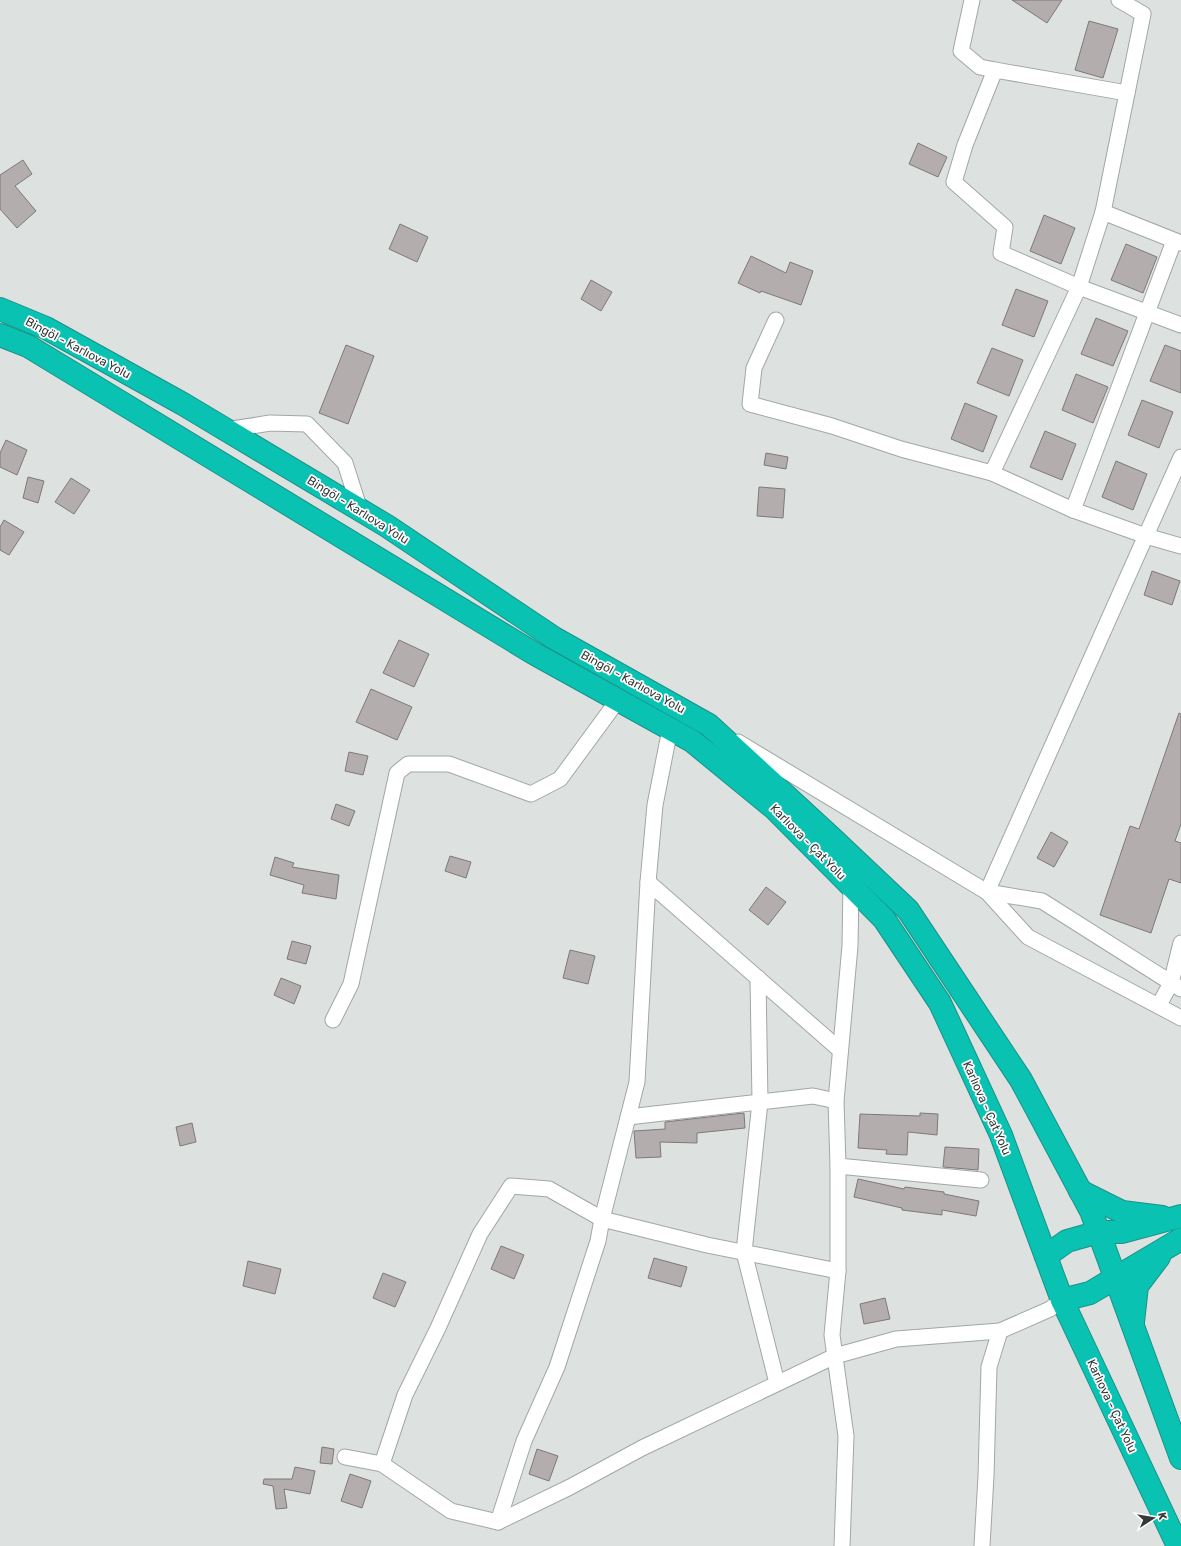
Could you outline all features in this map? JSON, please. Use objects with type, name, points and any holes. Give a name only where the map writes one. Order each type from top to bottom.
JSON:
[{"type":"highway","name":"Bingöl - Karlıova Yolu","points":[[0,309],[46,328],[182,404],[387,526],[554,638],[709,725]]},
{"type":"highway","name":"Bingöl - Karlıova Yolu","points":[[0,335],[28,346],[535,654],[692,741]]},
{"type":"highway","name":"Karlıova - Çat Yolu","points":[[709,725],[908,910],[1020,1080],[1091,1211],[1181,1458]]},
{"type":"highway","name":"Karlıova - Çat Yolu","points":[[692,741],[775,809],[884,919],[940,1003],[1001,1135],[1062,1300],[1178,1546]]},
{"type":"highway","points":[[1080,1191],[1122,1212],[1176,1217]]},
{"type":"highway","points":[[1046,1256],[1067,1241],[1099,1232],[1122,1232],[1176,1217]]},
{"type":"highway","points":[[1062,1300],[1090,1292],[1173,1244]]},
{"type":"highway","points":[[1132,1325],[1137,1286],[1173,1244]]},
{"type":"street","points":[[972,0],[961,51],[980,67],[1127,93]]},
{"type":"street","points":[[992,473],[1078,287],[1103,212],[1143,14],[1119,0]]},
{"type":"street","points":[[995,70],[966,145],[954,182],[1006,227],[1001,253],[1078,287],[1181,325]]},
{"type":"street","points":[[1073,510],[1148,313],[1178,242],[1103,212]]},
{"type":"street","points":[[776,320],[754,368],[750,404],[832,426],[901,449],[992,473],[1073,510],[1146,536],[1181,546]]},
{"type":"street","points":[[226,430],[270,423],[307,424],[345,463],[360,510]]},
{"type":"street","points":[[987,892],[1181,457]]},
{"type":"street","points":[[333,1020],[351,984],[397,773],[408,764],[449,764],[531,794],[560,779],[618,700]]},
{"type":"street","points":[[709,725],[987,892],[1028,937],[1181,1018]]},
{"type":"street","points":[[498,1522],[524,1442],[557,1367],[598,1241],[602,1219],[637,1082],[648,882],[655,805],[670,729]]},
{"type":"street","points":[[648,882],[840,1050]]},
{"type":"street","points":[[842,1546],[846,1436],[832,1336],[838,1271],[838,1166],[836,1101],[850,946],[850,885]]},
{"type":"street","points":[[987,892],[1042,900],[1176,986]]},
{"type":"street","points":[[1159,1005],[1176,986],[1181,942]]},
{"type":"street","points":[[758,978],[760,1102],[744,1252],[777,1383]]},
{"type":"street","points":[[628,1117],[813,1096],[836,1101]]},
{"type":"street","points":[[838,1166],[981,1180]]},
{"type":"street","points":[[382,1464],[405,1395],[438,1328],[480,1234],[511,1186],[549,1189],[602,1219],[707,1245],[838,1271]]},
{"type":"street","points":[[345,1457],[382,1464],[451,1511],[498,1522],[570,1487],[642,1448],[835,1356],[896,1339],[1000,1331],[1050,1309],[1062,1300]]},
{"type":"street","points":[[982,1546],[986,1476],[989,1367],[1000,1331]]},
{"type":"building","points":[[1012,0],[1062,0],[1047,23]]},
{"type":"building","points":[[1089,21],[1118,29],[1103,78],[1075,70]]},
{"type":"building","points":[[918,143],[947,157],[938,177],[909,164]]},
{"type":"building","points":[[23,160],[32,174],[15,186],[36,211],[17,228],[0,209],[0,175]]},
{"type":"building","points":[[1044,215],[1075,228],[1061,264],[1030,251]]},
{"type":"building","points":[[400,224],[428,237],[417,262],[389,249]]},
{"type":"building","points":[[1126,244],[1157,257],[1143,293],[1111,280]]},
{"type":"building","points":[[751,256],[786,273],[790,262],[813,271],[801,305],[761,291],[760,293],[738,283]]},
{"type":"building","points":[[591,280],[612,292],[601,311],[581,299]]},
{"type":"building","points":[[1016,289],[1048,301],[1034,337],[1002,325]]},
{"type":"building","points":[[1096,318],[1128,331],[1113,366],[1081,354]]},
{"type":"building","points":[[346,345],[374,356],[348,424],[319,413]]},
{"type":"building","points":[[1165,345],[1181,351],[1181,393],[1150,381]]},
{"type":"building","points":[[992,348],[1023,360],[1009,396],[977,383]]},
{"type":"building","points":[[1076,374],[1108,387],[1093,423],[1062,410]]},
{"type":"building","points":[[1142,400],[1173,412],[1159,448],[1128,435]]},
{"type":"building","points":[[965,403],[997,416],[983,452],[951,439]]},
{"type":"building","points":[[1045,431],[1076,444],[1062,480],[1030,467]]},
{"type":"building","points":[[6,440],[27,450],[17,475],[0,467],[0,453]]},
{"type":"building","points":[[766,453],[788,457],[786,469],[764,465]]},
{"type":"building","points":[[1116,461],[1147,474],[1133,510],[1102,497]]},
{"type":"building","points":[[28,477],[44,481],[38,503],[23,498]]},
{"type":"building","points":[[71,478],[90,490],[74,514],[55,502]]},
{"type":"building","points":[[759,487],[785,489],[783,518],[757,516]]},
{"type":"building","points":[[4,520],[24,532],[9,555],[0,550],[0,527]]},
{"type":"building","points":[[1152,571],[1180,581],[1172,605],[1144,595]]},
{"type":"building","points":[[399,640],[429,654],[414,687],[383,673]]},
{"type":"building","points":[[371,689],[412,707],[397,740],[356,722]]},
{"type":"building","points":[[1179,713],[1181,714],[1181,824],[1175,841],[1181,843],[1181,883],[1169,879],[1151,933],[1100,915],[1130,826],[1139,829]]},
{"type":"building","points":[[349,752],[368,756],[363,775],[345,771]]},
{"type":"building","points":[[336,804],[355,811],[349,826],[331,819]]},
{"type":"building","points":[[1051,832],[1068,842],[1054,867],[1037,858]]},
{"type":"building","points":[[450,856],[471,862],[466,878],[445,871]]},
{"type":"building","points":[[275,857],[294,863],[292,867],[339,875],[336,899],[302,893],[304,885],[270,875]]},
{"type":"building","points":[[766,887],[786,902],[768,925],[749,910]]},
{"type":"building","points":[[292,941],[311,946],[306,964],[287,959]]},
{"type":"building","points":[[570,950],[595,956],[588,984],[563,978]]},
{"type":"building","points":[[281,978],[301,986],[294,1004],[274,995]]},
{"type":"building","points":[[744,1113],[745,1128],[697,1133],[697,1143],[660,1142],[661,1157],[636,1158],[634,1131],[665,1129],[665,1122]]},
{"type":"building","points":[[920,1113],[938,1114],[937,1135],[908,1132],[907,1155],[886,1154],[887,1150],[858,1148],[860,1114],[920,1116]]},
{"type":"building","points":[[192,1123],[196,1142],[180,1146],[176,1127]]},
{"type":"building","points":[[945,1147],[979,1149],[978,1170],[943,1167]]},
{"type":"building","points":[[858,1179],[904,1189],[905,1187],[944,1192],[944,1194],[979,1201],[976,1216],[942,1210],[942,1215],[902,1210],[902,1208],[854,1197]]},
{"type":"building","points":[[501,1246],[524,1255],[514,1279],[491,1269]]},
{"type":"building","points":[[654,1258],[687,1267],[681,1287],[648,1278]]},
{"type":"building","points":[[248,1261],[281,1269],[275,1294],[243,1286]]},
{"type":"building","points":[[383,1273],[406,1282],[395,1307],[373,1298]]},
{"type":"building","points":[[885,1298],[890,1319],[864,1324],[860,1304]]},
{"type":"building","points":[[322,1447],[334,1449],[332,1464],[320,1463]]},
{"type":"building","points":[[537,1449],[558,1456],[549,1481],[529,1474]]},
{"type":"building","points":[[295,1467],[315,1471],[310,1494],[284,1489],[287,1508],[276,1509],[273,1486],[263,1484],[264,1479],[292,1479]]},
{"type":"building","points":[[350,1474],[371,1481],[362,1508],[341,1501]]}]
